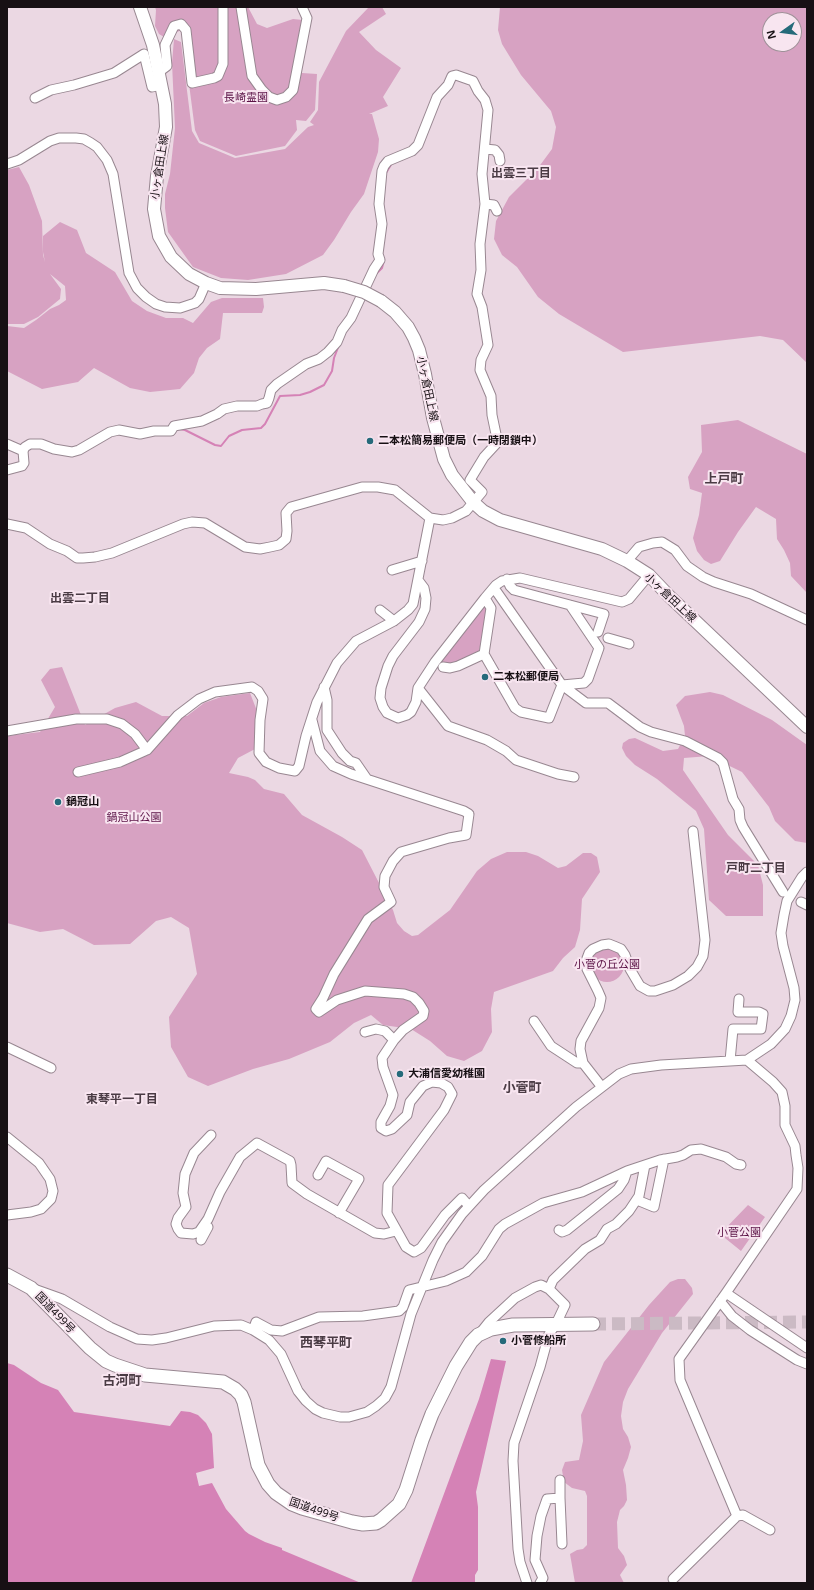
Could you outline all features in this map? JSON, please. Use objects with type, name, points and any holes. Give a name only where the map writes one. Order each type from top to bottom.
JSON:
[{"type":"highway","name":"国道499号","points":[[7,1275],[31,1288],[90,1348],[115,1365],[145,1375],[223,1382],[235,1389],[241,1395],[244,1402],[256,1456],[262,1474],[268,1484],[281,1498],[292,1504],[352,1522],[376,1523],[385,1518],[399,1504],[406,1490],[432,1414],[456,1366],[471,1342],[478,1335],[491,1329],[503,1326],[593,1324]]},
{"type":"main road","name":"小ヶ倉田上線","points":[[140,7],[153,45],[165,104],[166,127],[155,191],[154,209],[159,236],[171,257],[189,274],[206,283],[220,288],[244,289],[319,283],[344,286],[364,292],[381,301],[395,312],[404,322],[414,338],[419,350],[425,374],[433,418],[444,460],[452,475],[473,502],[483,511],[500,520],[602,550],[627,561],[649,575],[669,596],[807,727]]},
{"type":"street","points":[[158,72],[167,66],[165,45],[174,26],[180,24],[186,30],[192,83],[218,76],[223,64],[223,7]]},
{"type":"street","points":[[241,7],[252,76],[269,97],[277,100],[286,97],[293,90],[307,18],[302,7]]},
{"type":"street","points":[[35,98],[51,90],[114,73],[144,54],[152,86],[161,85]]},
{"type":"street","points":[[7,470],[22,466],[24,463],[23,451],[25,447],[35,443],[72,452],[79,450],[110,432],[120,430],[140,434],[154,431],[171,431],[173,428],[202,421],[224,409],[237,406],[257,406],[267,403],[271,390],[277,384],[306,364],[319,359],[337,342],[342,330],[351,318],[374,269],[380,260],[378,254],[382,224],[379,204],[382,171],[384,166],[388,161],[412,151],[418,145],[437,96],[448,85],[452,76],[456,75],[473,81],[478,92],[485,100],[488,115],[482,174],[485,204],[480,244],[481,270],[477,294],[482,308],[488,345],[481,360],[480,370],[491,396],[492,415],[497,439],[496,444],[484,456],[470,480],[482,492],[466,511],[452,518],[443,520],[430,518],[395,490],[378,487],[362,488],[291,507],[287,510],[286,539],[279,545],[256,549],[241,545],[205,523],[192,522],[183,524],[112,554],[95,558],[77,558],[67,551],[50,544],[26,528],[7,524]]},
{"type":"street","points":[[7,164],[19,160],[50,141],[59,138],[84,139],[91,143],[97,147],[107,160],[113,174],[129,273],[137,288],[156,304],[165,307],[180,308],[195,303],[199,300],[206,283]]},
{"type":"street","points":[[485,149],[495,150],[499,154],[500,161]]},
{"type":"street","points":[[485,204],[494,205],[496,211]]},
{"type":"street","points":[[7,444],[23,451]]},
{"type":"street","points":[[78,772],[120,762],[146,750],[178,715],[199,699],[215,692],[252,687],[258,691],[263,700],[260,720],[260,754],[266,762],[279,768],[295,771],[299,766],[306,736],[324,687],[337,664],[356,641],[394,621],[414,604],[430,518]]},
{"type":"street","points":[[627,561],[639,547],[662,542],[675,550],[687,566],[703,577],[751,594],[807,620]]},
{"type":"street","points":[[392,570],[422,561]]},
{"type":"street","points":[[418,580],[424,588],[426,598],[425,610],[420,622],[393,656],[381,688],[380,698],[382,706],[387,713],[398,718],[407,715],[414,706],[418,688],[435,662],[485,598],[502,581],[520,578],[622,602],[629,599],[649,575]]},
{"type":"street","points":[[507,579],[510,586],[514,590],[604,614],[598,632]]},
{"type":"street","points":[[494,588],[562,685],[586,703],[608,703],[640,727],[651,732],[685,741],[718,758],[723,763],[743,827],[783,892]]},
{"type":"street","points":[[485,598],[491,608],[484,654],[515,708],[521,712],[549,718],[562,685]]},
{"type":"street","points":[[562,685],[584,683],[588,679],[599,648],[570,605]]},
{"type":"street","points":[[380,610],[394,621]]},
{"type":"street","points":[[608,638],[629,644]]},
{"type":"street","points":[[443,667],[450,668],[458,666],[484,654]]},
{"type":"street","points":[[324,687],[327,700],[328,730],[342,753],[350,761],[356,763],[367,779]]},
{"type":"street","points":[[418,688],[448,726],[487,740],[506,751],[516,760],[558,774],[574,777]]},
{"type":"street","points":[[7,731],[83,719],[107,719],[122,724],[135,734],[146,750]]},
{"type":"street","points":[[312,720],[320,751],[329,763],[341,770],[464,811],[469,814],[466,835],[449,838],[401,852],[393,861],[385,876],[384,887],[391,902],[368,919],[334,974],[316,1009],[320,1012],[337,1000],[365,991],[404,994],[412,997],[419,1003],[424,1011],[423,1016],[403,1030],[382,1058],[382,1067],[392,1095],[390,1106],[381,1122],[381,1128],[386,1131],[392,1129],[407,1115],[410,1102],[423,1086],[432,1082],[441,1083],[448,1087],[452,1094],[444,1110],[388,1185],[387,1213],[406,1246],[414,1252],[421,1248],[445,1215],[462,1198],[469,1206]]},
{"type":"street","points":[[601,1086],[583,1063],[580,1049],[581,1041],[599,1008],[601,998],[587,969],[586,961],[589,953],[593,949],[609,944],[621,949],[640,986],[648,991],[655,991],[673,985],[688,976],[697,967],[702,956],[705,940],[693,831]]},
{"type":"street","points":[[31,1288],[62,1299],[110,1327],[137,1339],[152,1340],[214,1326],[241,1325],[253,1330],[269,1340],[281,1354],[298,1391],[315,1409],[332,1416],[349,1417],[367,1412],[385,1398],[391,1387],[411,1314],[432,1260],[442,1242],[469,1206],[559,1122],[601,1086],[619,1074],[631,1069],[661,1065],[747,1060],[771,1044],[785,1029],[791,1016],[794,1000],[794,988],[781,933],[788,901],[802,877],[807,872]]},
{"type":"street","points":[[730,1061],[733,1029],[761,1029],[763,1014],[759,1012],[738,1012],[739,999]]},
{"type":"street","points":[[534,1021],[551,1046],[577,1063],[583,1063]]},
{"type":"street","points":[[366,1032],[376,1029],[385,1031],[394,1040]]},
{"type":"street","points":[[7,1047],[51,1068]]},
{"type":"street","points":[[737,1516],[680,1380],[679,1359],[795,1194],[798,1168],[795,1146],[785,1125],[785,1106],[782,1092],[773,1082],[747,1060]]},
{"type":"street","points":[[211,1135],[194,1153],[185,1174],[183,1193],[186,1207],[178,1218],[176,1224],[178,1229],[184,1234],[199,1232],[208,1219],[211,1210],[240,1157],[257,1143],[290,1161],[292,1166],[291,1179],[294,1186],[375,1233],[384,1234],[396,1231]]},
{"type":"street","points":[[7,1215],[31,1212],[41,1209],[51,1199],[53,1191],[50,1179],[43,1167],[9,1139]]},
{"type":"street","points":[[253,1330],[256,1322],[271,1330],[282,1331],[319,1318],[363,1316],[399,1311],[403,1307],[409,1290],[446,1281],[466,1272],[482,1256],[499,1230],[505,1224],[543,1203],[582,1192],[627,1171],[644,1165],[683,1155],[691,1150],[701,1149],[726,1157],[736,1164],[741,1165]]},
{"type":"street","points":[[637,1200],[654,1207],[664,1159]]},
{"type":"street","points":[[318,1175],[326,1160],[359,1178],[339,1213]]},
{"type":"street","points":[[549,1289],[553,1280],[585,1249],[600,1240],[607,1229],[624,1217],[637,1200],[644,1165]]},
{"type":"street","points":[[559,1230],[564,1232],[618,1189],[624,1180],[627,1171]]},
{"type":"street","points":[[201,1240],[213,1215],[211,1210]]},
{"type":"street","points":[[478,1335],[489,1322],[522,1293],[541,1285],[549,1289],[565,1304],[556,1324],[549,1334],[540,1367],[514,1443],[513,1462],[518,1549],[520,1562],[527,1583]]},
{"type":"street","points":[[723,1297],[807,1348]]},
{"type":"street","points":[[723,1297],[732,1316],[750,1330],[797,1360],[807,1364]]},
{"type":"street","points":[[560,1480],[562,1544]]},
{"type":"street","points":[[540,1583],[543,1578],[535,1555],[541,1516],[547,1499],[560,1498]]},
{"type":"street","points":[[673,1579],[737,1516],[743,1515],[770,1530]]},
{"type":"green space","name":"長崎霊園","points":[[155,7],[248,7],[257,24],[267,28],[293,19],[303,20],[292,69],[302,73],[317,74],[315,110],[306,121],[296,120],[297,130],[285,146],[236,156],[200,141],[195,130],[182,30],[164,37],[159,34],[155,26]]},
{"type":"green space","points":[[369,7],[382,7],[386,14],[359,32],[376,50],[401,68],[383,97],[388,106],[369,114],[372,114],[379,139],[378,152],[364,194],[334,240],[323,255],[286,274],[248,280],[221,278],[193,267],[168,232],[165,208],[165,194],[170,174],[175,128],[172,63],[174,39],[181,42],[192,131],[199,143],[235,158],[285,149],[308,127],[314,125],[310,122],[318,110],[319,82],[346,31]]},
{"type":"green space","points":[[500,7],[807,7],[807,363],[783,340],[760,336],[623,352],[559,314],[538,297],[517,267],[502,255],[494,239],[496,221],[509,197],[538,168],[552,149],[556,127],[551,111],[521,75],[502,44],[498,30]]},
{"type":"green space","points":[[19,167],[29,185],[42,221],[43,255],[45,262],[43,252],[43,236],[60,222],[77,230],[86,253],[115,272],[132,301],[147,311],[166,318],[183,318],[193,323],[211,302],[222,298],[263,298],[264,307],[262,313],[223,313],[220,339],[207,348],[199,358],[194,373],[180,389],[150,392],[130,388],[94,368],[78,382],[42,389],[7,371],[7,326],[24,328],[50,309],[66,300],[65,286],[50,274],[61,289],[60,299],[38,317],[24,324],[7,324],[7,170]]},
{"type":"green space","points":[[738,420],[807,454],[807,593],[791,576],[790,563],[777,539],[776,519],[756,507],[720,561],[711,564],[704,560],[697,551],[693,538],[699,515],[702,493],[690,489],[688,477],[702,452],[701,425]]},
{"type":"green space","points":[[485,605],[487,609],[479,652],[455,665],[441,662]]},
{"type":"green space","name":"鍋冠山公園","points":[[62,667],[85,725],[115,708],[136,702],[162,716],[187,716],[204,703],[221,697],[250,693],[257,711],[255,749],[238,758],[229,773],[248,777],[255,780],[264,789],[284,794],[302,815],[362,850],[393,910],[397,923],[404,931],[412,936],[418,935],[450,910],[477,871],[491,859],[507,852],[526,852],[538,856],[558,868],[566,866],[583,853],[591,853],[597,857],[600,872],[582,899],[580,930],[575,947],[563,958],[553,971],[494,992],[491,1009],[492,1032],[482,1051],[464,1061],[447,1056],[430,1041],[411,1029],[383,1025],[371,1015],[354,1023],[330,1042],[289,1059],[253,1069],[208,1086],[188,1077],[171,1047],[169,1017],[197,974],[189,928],[171,917],[156,921],[130,944],[94,945],[63,929],[40,932],[7,923],[7,736],[40,732],[55,707],[41,680],[50,669]]},
{"type":"green space","points":[[710,692],[723,695],[772,720],[807,745],[807,843],[795,841],[775,821],[769,807],[742,772],[709,756],[684,758],[683,770],[728,835],[758,865],[763,885],[763,916],[726,916],[709,900],[704,829],[696,811],[657,779],[635,765],[626,756],[622,748],[623,743],[629,739],[635,738],[663,751],[678,749],[685,736],[684,726],[676,705],[685,696]]},
{"type":"green space","name":"小菅の丘公園","points":[[607,948],[619,953],[624,965],[619,977],[607,982],[595,977],[590,965],[595,953]]},
{"type":"green space","name":"小菅公園","points":[[748,1205],[765,1217],[741,1251],[720,1234]]},
{"type":"green space","points":[[678,1279],[685,1279],[692,1288],[693,1294],[662,1333],[628,1389],[623,1402],[621,1416],[623,1429],[628,1437],[631,1447],[623,1470],[627,1500],[620,1510],[617,1522],[618,1548],[624,1556],[627,1565],[620,1575],[624,1583],[575,1583],[570,1554],[577,1550],[583,1549],[587,1545],[587,1496],[585,1491],[572,1488],[564,1482],[562,1470],[565,1462],[579,1460],[583,1441],[581,1415],[604,1362],[649,1305],[670,1282]]},
{"type":"shaded area","points":[[491,1359],[506,1361],[476,1492],[478,1507],[478,1570],[475,1575],[475,1583],[411,1583],[479,1399]]},
{"type":"shaded area","points":[[7,1363],[14,1365],[41,1383],[58,1390],[74,1412],[170,1426],[181,1411],[198,1415],[206,1423],[212,1434],[214,1468],[196,1473],[199,1486],[212,1483],[226,1509],[249,1534],[282,1548],[282,1550],[361,1583],[7,1583]]},
{"type":"waterway","points":[[386,173],[392,163]]},
{"type":"waterway","points":[[377,273],[382,268],[384,260]]},
{"type":"waterway","points":[[179,429],[185,430],[215,445],[221,446],[229,436],[242,430],[261,428],[265,424],[280,396],[300,395],[324,385],[332,371],[334,358],[339,345]]},
{"type":"tunnel","points":[[593,1324],[807,1322]]},
{"type":"place","name":"二本松簡易郵便局（一時閉鎖中）","points":[[370,441]]},
{"type":"place","name":"二本松郵便局","points":[[485,677]]},
{"type":"place","name":"鍋冠山","points":[[58,802]]},
{"type":"place","name":"大浦信愛幼稚園","points":[[400,1074]]},
{"type":"place","name":"小菅修船所","points":[[503,1341]]},
{"type":"district","name":"出雲三丁目","points":[[521,174]]},
{"type":"district","name":"上戸町","points":[[724,479]]},
{"type":"district","name":"出雲二丁目","points":[[80,599]]},
{"type":"district","name":"戸町二丁目","points":[[756,869]]},
{"type":"district","name":"小菅町","points":[[522,1088]]},
{"type":"district","name":"東琴平一丁目","points":[[122,1100]]},
{"type":"district","name":"西琴平町","points":[[326,1343]]},
{"type":"district","name":"古河町","points":[[122,1381]]}]
